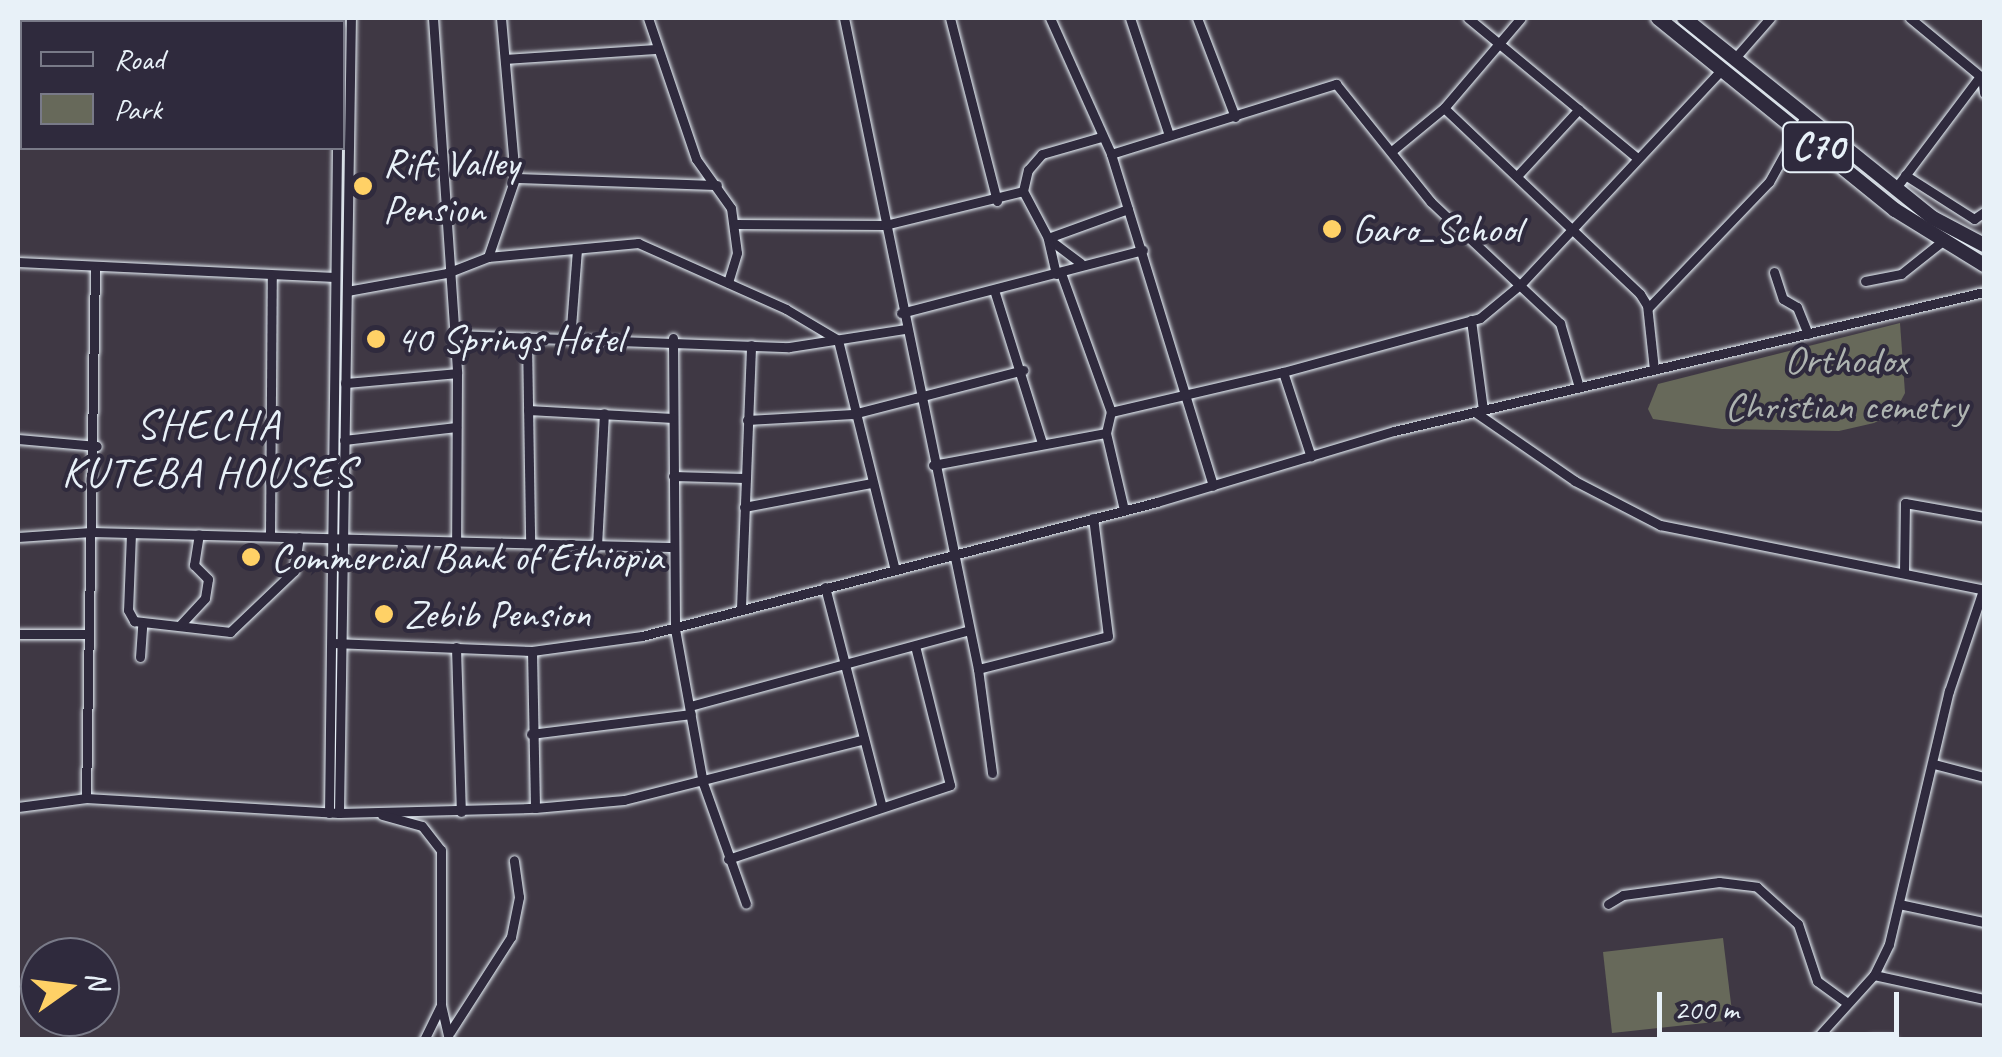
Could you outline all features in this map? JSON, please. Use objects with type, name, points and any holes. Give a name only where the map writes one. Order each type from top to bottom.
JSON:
[{"type":"highway","name":"C70","points":[[1658,18],[1940,243],[1984,265]]},
{"type":"highway","name":"C70","points":[[1684,18],[1896,189],[1984,245]]},
{"type":"street","points":[[338,540],[344,440],[350,18]]},
{"type":"street","points":[[433,18],[447,273],[455,335],[456,540]]},
{"type":"street","points":[[488,257],[514,178],[501,18]]},
{"type":"street","points":[[648,18],[654,49],[696,159],[717,185],[735,224],[737,253],[728,283]]},
{"type":"street","points":[[844,18],[950,555],[978,668],[992,773]]},
{"type":"street","points":[[950,18],[996,201]]},
{"type":"street","points":[[1050,18],[1111,154],[1212,486]]},
{"type":"street","points":[[1130,18],[1169,135]]},
{"type":"street","points":[[1196,18],[1235,117]]},
{"type":"street","points":[[1468,18],[1636,157]]},
{"type":"street","points":[[1393,150],[1444,108],[1522,18]]},
{"type":"street","points":[[1735,58],[1770,18]]},
{"type":"street","points":[[1910,18],[1982,76],[1984,93]]},
{"type":"street","points":[[1924,28],[1930,18]]},
{"type":"street","points":[[506,59],[654,49]]},
{"type":"street","points":[[1111,412],[1186,391],[1283,372],[1471,320],[1521,284],[1722,69]]},
{"type":"street","points":[[1896,189],[1982,76]]},
{"type":"street","points":[[1111,154],[1336,84],[1393,150],[1431,202],[1521,284],[1568,335],[1579,387]]},
{"type":"street","points":[[1444,108],[1648,309],[1654,369]]},
{"type":"street","points":[[1517,176],[1580,109]]},
{"type":"street","points":[[1648,309],[1769,182],[1800,133],[1806,116]]},
{"type":"street","points":[[1101,137],[1042,154],[1028,170],[1023,191],[1048,238],[1111,412],[1106,433],[1124,510]]},
{"type":"street","points":[[334,813],[338,642],[337,150]]},
{"type":"street","points":[[1906,176],[1974,219],[1984,212]]},
{"type":"street","points":[[514,178],[717,185]]},
{"type":"street","points":[[735,224],[885,225],[996,201],[1023,191]]},
{"type":"street","points":[[1048,238],[1128,208]]},
{"type":"street","points":[[1048,238],[1080,263]]},
{"type":"street","points":[[1865,281],[1901,274],[1940,243]]},
{"type":"street","points":[[346,291],[447,273],[488,257],[645,244],[838,340]]},
{"type":"street","points":[[570,340],[577,249]]},
{"type":"street","points":[[901,313],[995,294],[1080,263],[1143,250]]},
{"type":"street","points":[[18,262],[272,278],[335,277]]},
{"type":"street","points":[[86,798],[87,634],[97,446],[95,269]]},
{"type":"street","points":[[1774,272],[1783,299],[1797,307],[1808,334]]},
{"type":"street","points":[[270,535],[272,278]]},
{"type":"street","points":[[338,642],[532,650],[597,646],[894,566],[1124,510],[1480,411],[1984,292]]},
{"type":"street","points":[[995,294],[1023,370],[1042,443]]},
{"type":"street","points":[[1471,320],[1480,411],[1575,481],[1660,525],[1984,590],[1949,691],[1900,904],[1874,976],[1815,1040]]},
{"type":"street","points":[[455,335],[527,340],[672,338],[751,345],[838,340],[904,329]]},
{"type":"street","points":[[672,338],[670,547],[675,628],[703,783],[746,904]]},
{"type":"street","points":[[527,340],[530,541]]},
{"type":"street","points":[[838,340],[894,566]]},
{"type":"street","points":[[741,608],[751,345]]},
{"type":"street","points":[[747,420],[854,414],[1023,370]]},
{"type":"street","points":[[1283,372],[1311,457]]},
{"type":"street","points":[[345,384],[456,373]]},
{"type":"street","points":[[528,410],[673,418]]},
{"type":"street","points":[[597,546],[604,413]]},
{"type":"street","points":[[344,440],[456,428]]},
{"type":"street","points":[[933,465],[1106,433]]},
{"type":"street","points":[[18,439],[97,446]]},
{"type":"street","points":[[673,476],[745,478]]},
{"type":"street","points":[[744,507],[871,483]]},
{"type":"street","points":[[1904,574],[1906,503],[1984,518]]},
{"type":"street","points":[[978,668],[1108,636],[1092,518]]},
{"type":"street","points":[[18,537],[91,532],[670,547]]},
{"type":"street","points":[[131,533],[128,610],[142,625],[140,657]]},
{"type":"street","points":[[181,624],[205,598],[208,579],[194,565],[199,534]]},
{"type":"street","points":[[142,625],[181,624],[234,630],[294,571],[299,537]]},
{"type":"street","points":[[825,587],[861,740],[882,807]]},
{"type":"street","points":[[531,734],[690,710],[969,630]]},
{"type":"street","points":[[18,634],[87,634]]},
{"type":"street","points":[[456,646],[461,812]]},
{"type":"street","points":[[728,859],[950,784],[915,646]]},
{"type":"street","points":[[532,650],[535,808]]},
{"type":"street","points":[[18,806],[86,798],[334,813],[535,808],[624,800],[861,740]]},
{"type":"street","points":[[1934,764],[1984,778]]},
{"type":"street","points":[[370,812],[422,826],[441,850],[441,1005],[449,1036]]},
{"type":"street","points":[[449,1036],[511,936],[519,896],[514,860]]},
{"type":"street","points":[[1608,904],[1622,895],[1719,882],[1757,887],[1798,924],[1817,980],[1847,1002]]},
{"type":"street","points":[[1900,904],[1984,922]]},
{"type":"street","points":[[1874,976],[1984,999]]},
{"type":"street","points":[[424,1040],[441,1005]]},
{"type":"street","points":[[1872,1040],[1892,1040]]},
{"type":"green space","name":"Orthodox Christian cemetry","points":[[1900,323],[1905,393],[1895,412],[1874,423],[1839,431],[1722,429],[1653,419],[1648,409],[1658,384]]},
{"type":"green space","points":[[1723,938],[1733,1020],[1612,1033],[1603,952]]},
{"type":"place","name":"Rift Valley Pension","points":[[363,186]]},
{"type":"place","name":"Garo_School","points":[[1332,229]]},
{"type":"place","name":"40 Springs Hotel","points":[[376,339]]},
{"type":"place","name":"Commercial Bank of Ethiopia","points":[[251,557]]},
{"type":"place","name":"Zebib Pension","points":[[384,614]]},
{"type":"district","name":"SHECHA KUTEBA HOUSES","points":[[209,449]]}]
